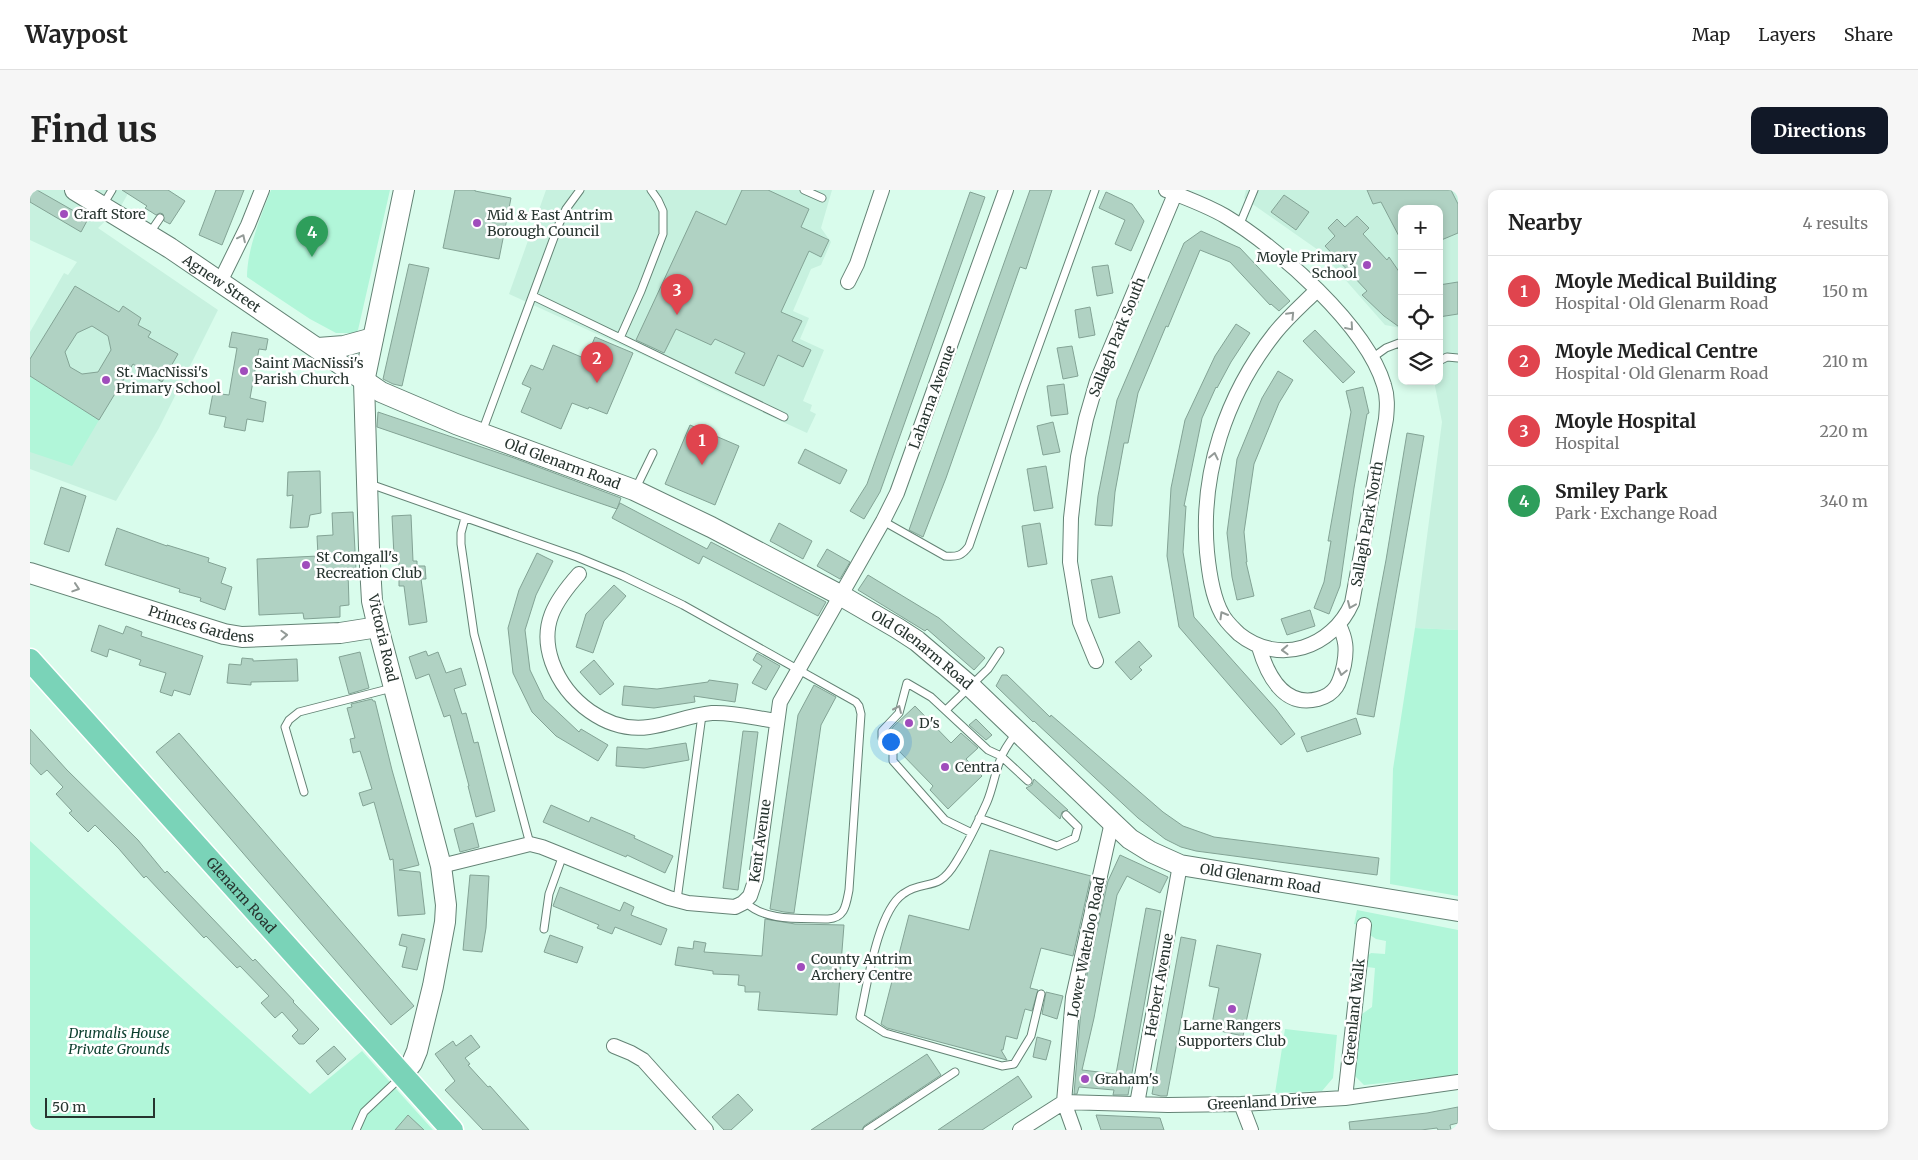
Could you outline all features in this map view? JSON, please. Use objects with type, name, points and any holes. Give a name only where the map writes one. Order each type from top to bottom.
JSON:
[{"type":"main road","name":"Glenarm Road","points":[[30,660],[452,1130]]},
{"type":"street","name":"Agnew Street","points":[[75,190],[108,198],[155,226],[220,282],[318,348],[364,382]]},
{"type":"street","points":[[220,282],[248,225],[262,190]]},
{"type":"street","name":"Victoria Road","points":[[402,1076],[412,1064],[417,1051],[433,986],[445,914],[445,889],[441,866],[372,602],[364,382],[404,190]]},
{"type":"street","points":[[848,282],[857,264],[882,190]]},
{"type":"street","name":"Laharna Avenue","points":[[840,595],[883,521],[904,475],[1006,190]]},
{"type":"street","name":"Sallagh Park North","points":[[1171,192],[1206,205],[1239,226],[1298,271],[1318,290],[1356,334],[1372,358],[1386,390],[1386,420],[1354,597],[1349,610],[1338,625],[1323,638],[1303,648],[1282,650],[1259,647]]},
{"type":"street","name":"Sallagh Park South","points":[[1096,661],[1080,622],[1070,562],[1071,518],[1078,457],[1097,381],[1171,192]]},
{"type":"street","points":[[1318,290],[1276,332],[1250,370],[1228,412],[1220,433],[1211,473],[1206,524],[1209,569],[1220,610],[1227,622],[1247,640],[1259,647],[1268,674],[1285,692],[1295,699],[1319,698],[1334,691],[1341,678],[1346,645],[1338,625]]},
{"type":"street","points":[[318,348],[344,346],[373,338]]},
{"type":"street","name":"Old Glenarm Road","points":[[364,382],[381,392],[482,433],[634,490],[711,527],[840,595],[917,641],[970,686],[1130,839],[1151,852],[1180,865],[1458,911]]},
{"type":"street","name":"Princes Gardens","points":[[30,573],[224,634],[242,636],[340,633],[378,627]]},
{"type":"street","points":[[580,574],[552,612],[548,628],[547,646],[559,678],[570,692],[593,714],[619,725],[648,727],[702,715],[724,713],[776,721]]},
{"type":"street","name":"Kent Avenue","points":[[530,844],[677,900],[732,907],[745,902],[754,886],[776,721],[782,696],[840,595]]},
{"type":"street","name":"Lower Waterloo Road","points":[[1064,1102],[1073,997],[1112,822]]},
{"type":"street","points":[[441,866],[530,844]]},
{"type":"street","name":"Herbert Avenue","points":[[1137,1104],[1180,865]]},
{"type":"street","name":"Greenland Walk","points":[[1345,1098],[1364,926]]},
{"type":"street","points":[[614,1046],[642,1060],[706,1130]]},
{"type":"street","name":"Greenland Drive","points":[[1064,1102],[1241,1104],[1345,1098],[1458,1082]]},
{"type":"street","points":[[1020,1130],[1064,1102],[1074,1130]]},
{"type":"street","points":[[1241,1104],[1251,1130]]},
{"type":"lane","points":[[482,433],[563,216],[580,190]]},
{"type":"lane","points":[[620,338],[655,257],[664,229],[662,208],[651,190]]},
{"type":"lane","points":[[804,190],[822,198]]},
{"type":"lane","points":[[883,521],[945,556],[956,557],[963,554],[969,546],[1095,190]]},
{"type":"lane","points":[[1239,226],[1254,190]]},
{"type":"lane","points":[[533,296],[784,417]]},
{"type":"lane","points":[[1372,358],[1386,348],[1398,343]]},
{"type":"lane","points":[[1443,359],[1447,357],[1458,358]]},
{"type":"lane","points":[[634,490],[652,453]]},
{"type":"lane","points":[[367,483],[577,557],[623,576],[683,605],[856,702],[859,706],[860,724],[849,890],[846,904],[840,916],[828,919],[766,915],[753,909],[745,902]]},
{"type":"lane","points":[[465,518],[461,533],[461,544],[474,634],[530,844]]},
{"type":"lane","points":[[946,710],[988,669],[1000,651]]},
{"type":"lane","points":[[972,833],[945,820],[893,761],[892,749],[882,738],[882,731],[899,713],[907,683],[931,697],[988,750],[1001,756],[1028,781]]},
{"type":"lane","points":[[304,792],[286,727],[289,720],[299,712],[394,688]]},
{"type":"lane","points":[[677,900],[702,715]]},
{"type":"lane","points":[[1017,732],[1001,756],[988,800],[972,833],[946,876],[935,884],[917,887],[903,894],[893,904],[882,923],[860,1017],[884,1033],[1002,1066],[1014,1064],[1031,1036],[1041,994]]},
{"type":"lane","points":[[979,818],[1057,846],[1076,838],[1078,827],[1066,815]]},
{"type":"lane","points":[[544,929],[548,894],[563,855]]},
{"type":"lane","points":[[867,1130],[955,1072]]},
{"type":"lane","points":[[356,1130],[364,1112],[402,1076]]},
{"type":"shaded area","name":"St. MacNissi's Primary School","points":[[30,190],[130,190],[121,206],[98,228],[218,310],[159,428],[116,501],[30,469],[30,332],[64,273],[68,275],[77,262],[30,240]]},
{"type":"shaded area","points":[[546,190],[832,190],[821,228],[831,242],[821,265],[811,269],[793,311],[809,318],[800,339],[824,350],[803,401],[812,405],[810,411],[816,414],[807,433],[701,384],[689,376],[509,294]]},
{"type":"shaded area","name":"Moyle Primary School","points":[[1246,190],[1458,190],[1458,630],[1415,628],[1442,422],[1435,385],[1443,385],[1443,205],[1398,205],[1398,327],[1385,325],[1321,252],[1244,198]]},
{"type":"green space","points":[[271,190],[390,190],[356,333],[336,333],[310,319],[247,277],[252,244]]},
{"type":"green space","points":[[30,376],[99,420],[72,466],[30,452]]},
{"type":"green space","points":[[1415,628],[1458,630],[1458,896],[1390,884],[1393,769]]},
{"type":"green space","name":"Drumalis House Private Grounds","points":[[30,841],[310,1094],[362,1051],[433,1130],[30,1130]]},
{"type":"green space","points":[[1357,910],[1458,930],[1458,1075],[1364,1085],[1355,1076],[1356,1052],[1362,1014],[1372,1007],[1375,968],[1367,967],[1365,958],[1371,953],[1385,954],[1386,941],[1376,939],[1370,935],[1369,926],[1354,924]]},
{"type":"green space","points":[[1285,1029],[1337,1035],[1333,1078],[1322,1091],[1275,1093]]},
{"type":"building","points":[[30,190],[37,190],[88,219],[81,232],[30,202]]},
{"type":"building","points":[[122,190],[168,190],[185,201],[170,224],[164,221],[163,214],[156,215],[145,208],[147,206]]},
{"type":"building","points":[[216,190],[244,190],[222,245],[199,235]]},
{"type":"building","name":"Mid & East Antrim Borough Council","points":[[455,190],[475,190],[511,198],[499,259],[443,248]]},
{"type":"building","points":[[742,190],[768,190],[809,209],[801,227],[829,240],[821,257],[809,251],[781,312],[802,321],[792,341],[811,350],[803,367],[778,355],[764,386],[735,373],[745,353],[715,339],[711,345],[676,329],[664,353],[636,340],[696,211],[726,225]]},
{"type":"building","points":[[1030,190],[1052,190],[1026,269],[1020,267],[946,478],[923,537],[909,530]]},
{"type":"building","points":[[1367,190],[1451,190],[1458,204],[1458,233],[1443,239],[1443,205],[1398,205],[1398,234],[1381,202],[1373,204]]},
{"type":"building","points":[[970,192],[985,197],[880,492],[864,519],[850,511],[867,484]]},
{"type":"building","points":[[1106,192],[1132,204],[1144,221],[1131,251],[1115,244],[1125,220],[1099,208]]},
{"type":"building","points":[[1284,195],[1309,212],[1296,230],[1271,212]]},
{"type":"building","name":"Moyle Primary School","points":[[1357,216],[1369,228],[1363,234],[1387,260],[1389,257],[1398,270],[1398,326],[1384,316],[1362,295],[1367,291],[1325,246],[1335,236],[1328,228],[1337,219],[1345,227]]},
{"type":"building","points":[[1201,231],[1240,248],[1290,301],[1279,311],[1270,305],[1230,262],[1200,250],[1138,393],[1128,443],[1124,443],[1115,492],[1112,526],[1095,525],[1098,496],[1117,400],[1184,243]]},
{"type":"building","points":[[409,264],[429,268],[402,386],[383,379]]},
{"type":"building","points":[[1108,265],[1113,293],[1097,296],[1092,267]]},
{"type":"building","points":[[1458,282],[1458,314],[1443,316],[1443,284]]},
{"type":"building","points":[[75,286],[119,312],[123,306],[141,318],[138,325],[151,332],[148,337],[178,354],[162,382],[133,364],[99,420],[30,376],[30,359]],"holes":[[[92,326],[108,336],[111,350],[98,372],[82,374],[70,367],[65,352],[77,333]]]},
{"type":"building","points":[[1090,307],[1095,335],[1079,338],[1075,310]]},
{"type":"building","points":[[1236,324],[1250,333],[1216,387],[1202,418],[1184,506],[1186,506],[1183,552],[1194,617],[1276,709],[1295,734],[1281,745],[1179,627],[1167,556],[1171,488],[1185,420],[1215,356]]},
{"type":"building","points":[[1315,330],[1355,372],[1343,383],[1303,341]]},
{"type":"building","name":"Saint MacNissi's Parish Church","points":[[232,332],[268,339],[266,350],[259,349],[250,398],[266,402],[263,422],[247,419],[245,431],[224,427],[226,417],[209,414],[213,393],[229,395],[237,348],[229,347]]},
{"type":"building","points":[[595,337],[633,353],[607,414],[572,403],[561,429],[521,412],[531,388],[522,384],[531,365],[543,370],[553,345],[586,359]]},
{"type":"building","points":[[1072,346],[1078,376],[1063,379],[1057,348]]},
{"type":"building","points":[[1278,371],[1293,380],[1279,403],[1254,464],[1244,532],[1246,562],[1254,596],[1237,600],[1232,577],[1227,533],[1237,459],[1262,398]]},
{"type":"building","points":[[1064,384],[1068,414],[1051,416],[1047,386]]},
{"type":"building","points":[[1363,387],[1369,413],[1367,414],[1354,488],[1340,586],[1329,614],[1314,608],[1324,582],[1331,541],[1328,541],[1351,412],[1346,391]]},
{"type":"building","points":[[378,412],[514,458],[621,498],[617,509],[377,427]]},
{"type":"building","points":[[1053,422],[1060,452],[1043,455],[1037,426]]},
{"type":"building","points":[[690,425],[739,446],[715,505],[665,484]]},
{"type":"building","points":[[1407,433],[1424,436],[1374,717],[1357,714],[1386,560]]},
{"type":"building","points":[[805,449],[847,470],[840,484],[798,463]]},
{"type":"building","points":[[1046,466],[1053,508],[1034,511],[1027,469]]},
{"type":"building","points":[[320,471],[321,513],[310,515],[308,527],[290,528],[293,495],[287,496],[288,472]]},
{"type":"building","points":[[61,487],[86,496],[69,552],[44,544]]},
{"type":"building","points":[[620,503],[707,549],[711,542],[826,602],[818,616],[703,556],[699,564],[612,518]]},
{"type":"building","name":"St Comgall's Recreation Club","points":[[353,512],[356,570],[348,571],[349,605],[340,606],[340,617],[304,619],[303,613],[259,615],[257,559],[318,556],[317,536],[333,535],[332,513]]},
{"type":"building","points":[[411,515],[413,561],[417,561],[417,566],[425,566],[426,579],[421,579],[427,622],[409,625],[404,586],[399,586],[399,556],[394,556],[392,516]]},
{"type":"building","points":[[779,523],[812,541],[803,559],[770,541]]},
{"type":"building","points":[[1040,523],[1047,564],[1028,567],[1022,526]]},
{"type":"building","points":[[117,528],[167,546],[209,558],[208,562],[226,568],[221,583],[232,587],[225,610],[200,601],[201,598],[179,592],[180,589],[105,565]]},
{"type":"building","points":[[827,549],[850,562],[840,579],[817,566]]},
{"type":"building","points":[[537,553],[553,561],[536,595],[525,630],[530,670],[544,699],[579,732],[581,729],[608,745],[598,761],[556,736],[532,712],[513,673],[508,628],[519,590]]},
{"type":"building","points":[[868,575],[939,618],[985,658],[974,670],[927,629],[925,631],[858,590]]},
{"type":"building","points":[[1112,576],[1120,613],[1099,618],[1091,580]]},
{"type":"building","points":[[614,585],[626,596],[604,621],[593,653],[576,647],[586,614]]},
{"type":"building","points":[[1310,610],[1315,626],[1287,635],[1281,619]]},
{"type":"building","points":[[99,625],[123,634],[126,626],[142,632],[141,636],[203,656],[190,695],[174,690],[172,696],[160,692],[166,673],[139,665],[141,660],[109,649],[107,657],[91,651]]},
{"type":"building","points":[[1139,641],[1152,656],[1139,667],[1142,670],[1131,680],[1115,662]]},
{"type":"building","points":[[426,651],[428,656],[438,652],[446,673],[461,668],[466,685],[454,689],[462,714],[466,713],[474,743],[478,742],[495,811],[476,817],[450,715],[444,717],[429,674],[416,679],[409,657]]},
{"type":"building","points":[[360,652],[369,688],[349,694],[339,657]]},
{"type":"building","points":[[757,653],[780,666],[766,690],[752,683],[762,666],[753,660]]},
{"type":"building","points":[[242,658],[253,659],[253,661],[297,659],[298,681],[251,682],[251,685],[227,683],[229,664],[241,665]]},
{"type":"building","points":[[594,660],[614,684],[600,695],[580,672]]},
{"type":"building","points":[[1002,675],[1007,675],[1050,717],[1051,715],[1163,812],[1183,826],[1214,837],[1379,858],[1377,875],[1196,851],[1181,847],[1165,839],[1138,818],[996,686]]},
{"type":"building","points":[[709,680],[738,684],[735,702],[694,696],[695,702],[654,708],[622,705],[624,686],[657,689],[708,682]]},
{"type":"building","points":[[814,685],[836,697],[821,725],[794,913],[784,912],[770,909],[798,715]]},
{"type":"building","points":[[372,699],[375,701],[419,865],[399,870],[420,872],[425,914],[398,916],[393,859],[390,860],[374,802],[363,806],[359,793],[372,789],[360,751],[353,753],[350,739],[355,738],[347,708],[352,707],[351,704]]},
{"type":"building","name":"Centra","points":[[915,706],[951,743],[961,733],[978,748],[966,759],[982,776],[948,809],[930,790],[933,786],[887,736],[893,727]]},
{"type":"building","points":[[1356,718],[1361,734],[1307,752],[1301,737]]},
{"type":"building","points":[[976,719],[992,735],[986,740],[969,725]]},
{"type":"building","points":[[30,729],[67,770],[138,840],[165,873],[167,871],[253,961],[255,959],[319,1029],[304,1044],[299,1044],[292,1036],[298,1030],[282,1012],[275,1018],[261,1003],[269,996],[240,966],[237,968],[206,936],[204,938],[146,876],[144,878],[95,825],[88,832],[69,813],[72,811],[56,794],[63,787],[47,770],[41,775],[30,763]]},
{"type":"building","points":[[743,731],[758,732],[738,890],[723,888]]},
{"type":"building","points":[[179,733],[414,1006],[391,1025],[156,752]]},
{"type":"building","points":[[686,743],[689,760],[644,768],[616,766],[617,747],[647,749]]},
{"type":"building","points":[[1034,779],[1068,810],[1062,812],[1060,819],[1026,788],[1032,785]]},
{"type":"building","points":[[551,805],[589,822],[591,817],[635,836],[634,838],[673,856],[665,873],[627,855],[626,857],[543,822]]},
{"type":"building","points":[[473,823],[479,847],[460,852],[454,829]]},
{"type":"building","points":[[990,850],[1091,876],[1073,956],[1041,948],[1030,988],[1038,990],[1032,1011],[1025,1009],[1017,1039],[1006,1036],[1003,1050],[1001,1050],[1007,1060],[887,1028],[881,1024],[909,915],[969,930]]},
{"type":"building","points":[[1120,855],[1168,877],[1160,893],[1127,876],[1117,895],[1094,1018],[1082,1070],[1116,1074],[1146,908],[1161,911],[1128,1095],[1113,1095],[1114,1090],[1079,1087],[1077,1094],[1074,1094],[1081,1009],[1086,979],[1108,881]]},
{"type":"building","points":[[470,875],[489,876],[486,928],[482,952],[463,950]]},
{"type":"building","points":[[560,887],[620,911],[624,902],[634,907],[631,915],[667,929],[661,945],[615,927],[612,934],[597,928],[599,925],[553,906]]},
{"type":"building","name":"County Antrim Archery Centre","points":[[765,919],[795,924],[844,925],[837,1015],[758,1010],[760,992],[745,992],[745,986],[738,985],[739,975],[713,974],[713,971],[675,965],[678,947],[693,949],[694,941],[706,943],[704,952],[762,956]]},
{"type":"building","points":[[402,934],[425,939],[417,970],[402,967],[407,947],[399,945]]},
{"type":"building","points":[[550,935],[583,947],[577,963],[544,952]]},
{"type":"building","points":[[1181,937],[1196,940],[1167,1096],[1161,1096],[1152,1094]]},
{"type":"building","name":"Larne Rangers Supporters Club","points":[[1217,945],[1261,954],[1243,1036],[1211,1029],[1219,988],[1209,986]]},
{"type":"building","points":[[1046,992],[1063,996],[1057,1019],[1042,1014]]},
{"type":"building","points":[[471,1035],[480,1047],[465,1058],[470,1064],[468,1065],[488,1087],[490,1086],[529,1130],[483,1130],[445,1090],[455,1081],[435,1054],[453,1041],[456,1046]]},
{"type":"building","points":[[1037,1037],[1051,1041],[1046,1060],[1033,1057]]},
{"type":"building","points":[[334,1046],[346,1059],[328,1075],[316,1061]]},
{"type":"building","points":[[927,1054],[941,1075],[864,1126],[862,1130],[811,1130]]},
{"type":"building","points":[[1018,1076],[1032,1097],[982,1130],[938,1130]]},
{"type":"building","points":[[738,1094],[753,1110],[731,1130],[724,1130],[712,1117]]},
{"type":"building","points":[[1458,1107],[1458,1123],[1450,1125],[1451,1130],[1438,1130],[1437,1128],[1421,1130],[1350,1130],[1349,1122],[1427,1113]]},
{"type":"building","points":[[408,1115],[424,1130],[395,1130]]},
{"type":"building","points":[[1096,1115],[1160,1118],[1164,1130],[1101,1130]]},
{"type":"place","name":"Craft Store","points":[[64,214]]},
{"type":"place","name":"Mid & East Antrim Borough Council","points":[[477,223]]},
{"type":"place","name":"Smiley Park","points":[[312,257]]},
{"type":"place","name":"Moyle Primary School","points":[[1367,265]]},
{"type":"place","name":"Moyle Hospital","points":[[677,315]]},
{"type":"place","name":"Saint MacNissi's Parish Church","points":[[244,371]]},
{"type":"place","name":"St. MacNissi's Primary School","points":[[106,380]]},
{"type":"place","name":"Moyle Medical Centre","points":[[597,383]]},
{"type":"place","name":"Moyle Medical Building","points":[[702,465]]},
{"type":"place","name":"St Comgall's Recreation Club","points":[[306,565]]},
{"type":"place","name":"D's","points":[[909,723]]},
{"type":"place","name":"Centra","points":[[945,767]]},
{"type":"place","name":"County Antrim Archery Centre","points":[[801,967]]},
{"type":"place","name":"Larne Rangers Supporters Club","points":[[1232,1009]]},
{"type":"place","name":"Graham's","points":[[1085,1079]]}]
